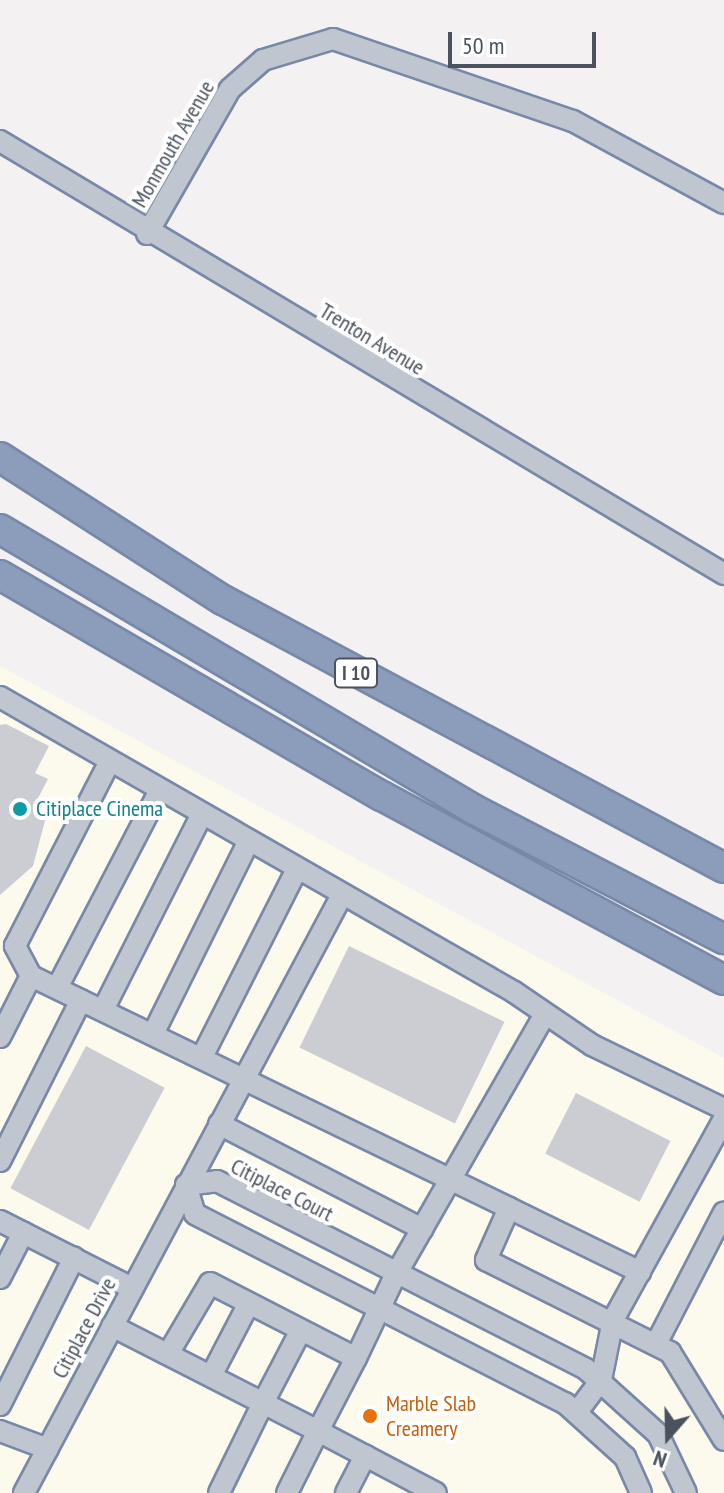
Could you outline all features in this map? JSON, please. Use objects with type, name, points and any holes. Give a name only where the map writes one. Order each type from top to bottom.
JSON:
[{"type":"highway","name":"I 10","points":[[0,457],[223,600],[724,868]]},
{"type":"highway","points":[[0,529],[473,809],[724,939]]},
{"type":"highway","points":[[0,575],[382,796],[724,980]]},
{"type":"street","name":"Monmouth Avenue","points":[[147,234],[230,89],[263,60],[333,39],[573,121],[724,203]]},
{"type":"street","name":"Trenton Avenue","points":[[0,141],[147,234],[724,574]]},
{"type":"street","points":[[0,697],[544,1016],[724,1109]]},
{"type":"street","points":[[110,761],[15,946],[31,976],[245,1077],[640,1272]]},
{"type":"street","points":[[57,988],[160,790]]},
{"type":"street","points":[[103,1010],[202,814]]},
{"type":"street","points":[[153,1034],[249,841]]},
{"type":"street","points":[[202,1057],[297,869]]},
{"type":"street","name":"Citiplace Drive","points":[[24,1493],[342,895]]},
{"type":"street","points":[[1,1033],[31,976]]},
{"type":"street","points":[[0,1161],[81,1000]]},
{"type":"street","points":[[287,1493],[395,1276],[544,1016]]},
{"type":"street","points":[[577,1412],[601,1380],[613,1320],[724,1119]]},
{"type":"street","points":[[219,1124],[422,1229]]},
{"type":"street","name":"Citiplace Court","points":[[186,1185],[217,1181],[395,1276],[601,1380],[658,1434],[686,1493]]},
{"type":"street","points":[[186,1185],[195,1214],[377,1312],[577,1412],[625,1457],[641,1493]]},
{"type":"street","points":[[509,1208],[486,1260],[613,1320],[670,1352],[724,1440]]},
{"type":"street","points":[[656,1344],[724,1212]]},
{"type":"street","points":[[0,1221],[132,1288]]},
{"type":"street","points":[[0,1278],[23,1233]]},
{"type":"street","points":[[0,1405],[74,1258]]},
{"type":"street","points":[[168,1354],[206,1283],[356,1358]]},
{"type":"street","points":[[211,1376],[249,1303]]},
{"type":"street","points":[[112,1326],[318,1431],[422,1490]]},
{"type":"street","points":[[219,1493],[301,1330]]},
{"type":"street","points":[[0,1431],[48,1449]]},
{"type":"street","points":[[346,1493],[365,1456]]},
{"type":"shaded area","points":[[0,666],[724,1058],[724,1493],[0,1493]]},
{"type":"building","name":"Citiplace Cinema","points":[[6,724],[49,746],[35,773],[48,779],[34,806],[47,813],[33,866],[0,895],[0,725]]},
{"type":"building","points":[[349,946],[504,1022],[455,1123],[299,1048]]},
{"type":"building","points":[[86,1046],[165,1088],[89,1230],[10,1188]]},
{"type":"building","points":[[576,1093],[670,1141],[640,1202],[545,1154]]},
{"type":"place","name":"Citiplace Cinema","points":[[20,809]]},
{"type":"place","name":"Marble Slab Creamery","points":[[370,1416]]}]
